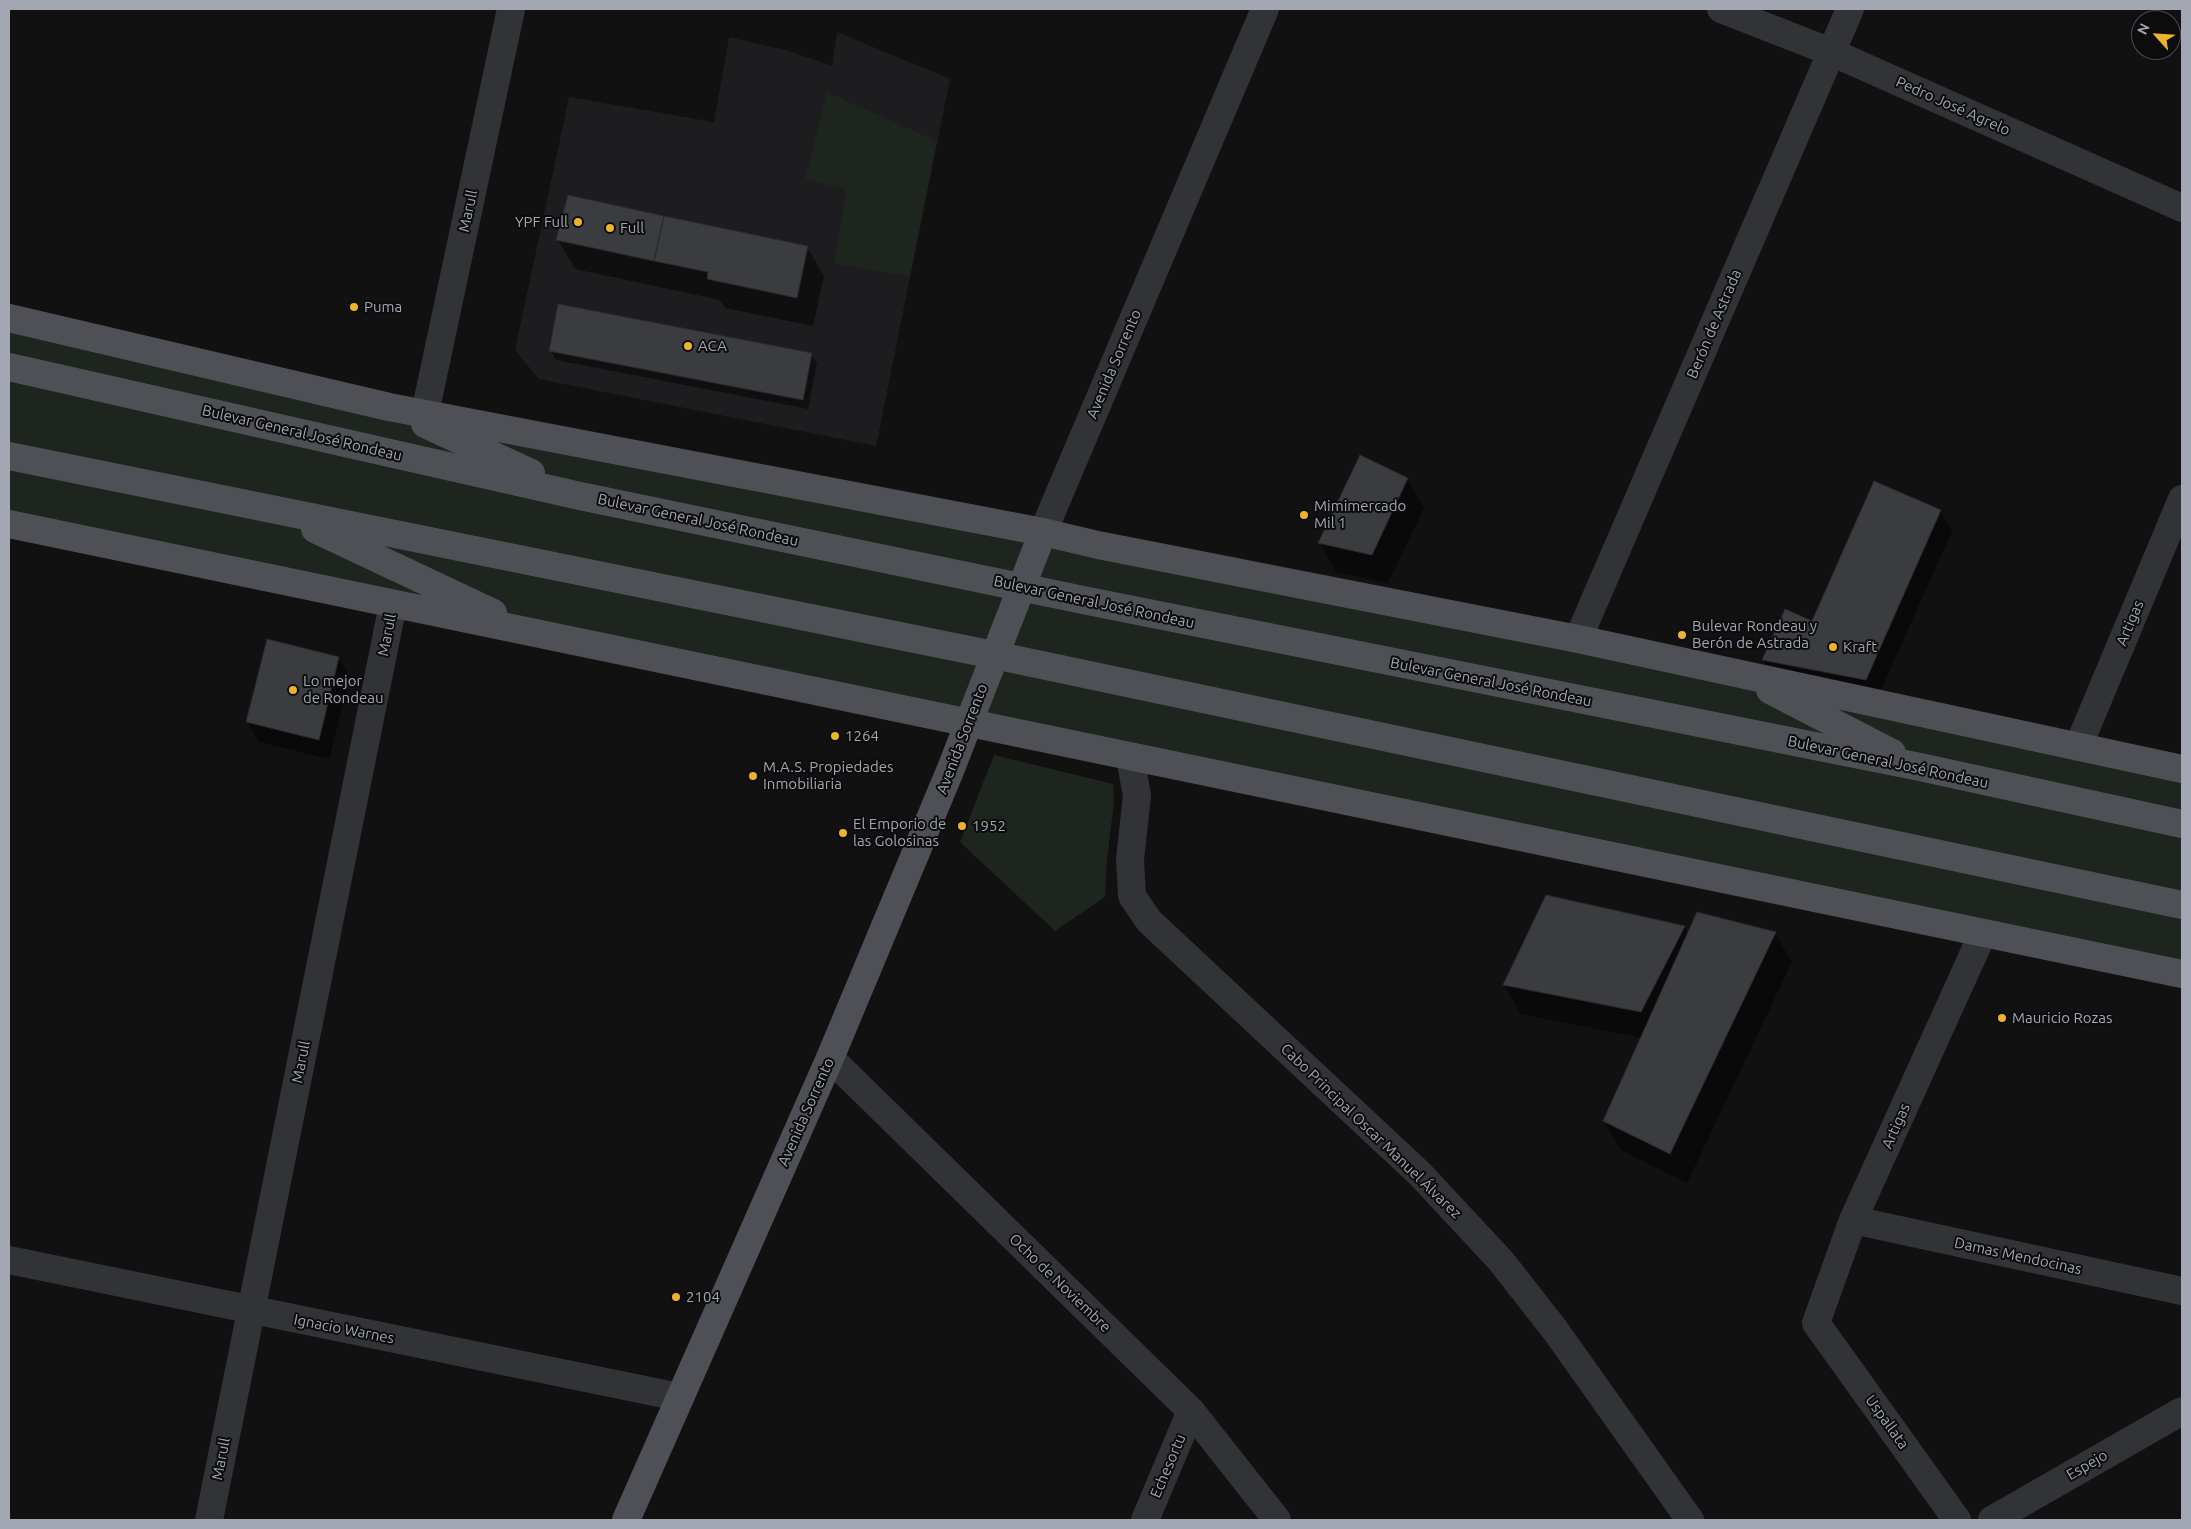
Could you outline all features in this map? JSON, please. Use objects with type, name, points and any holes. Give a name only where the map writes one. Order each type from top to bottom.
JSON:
[{"type":"main road","points":[[9,318],[389,407],[1042,532],[1108,547],[1578,639],[2182,769]]},
{"type":"main road","name":"Bulevar General José Rondeau","points":[[9,367],[580,496],[1020,587],[1920,767],[2182,824]]},
{"type":"main road","points":[[389,407],[580,496]]},
{"type":"main road","points":[[9,456],[994,655],[2182,905]]},
{"type":"main road","points":[[275,510],[533,632]]},
{"type":"main road","points":[[9,524],[2182,974]]},
{"type":"main road","name":"Avenida Sorrento","points":[[626,1520],[830,1058],[968,724],[1042,532]]},
{"type":"main road","points":[[1739,674],[1920,767]]},
{"type":"street","name":"Marull","points":[[424,413],[512,9]]},
{"type":"street","name":"Avenida Sorrento","points":[[1042,532],[1266,9]]},
{"type":"street","name":"Pedro José Agrelo","points":[[1721,9],[1831,52],[2182,208]]},
{"type":"street","name":"Berón de Astrada","points":[[1578,639],[1850,9]]},
{"type":"street","name":"Artigas","points":[[2078,746],[2182,498]]},
{"type":"street","name":"Marull","points":[[209,1520],[393,604]]},
{"type":"street","name":"Cabo Principal Oscar Manuel Álvarez","points":[[1130,757],[1137,796],[1130,859],[1132,896],[1150,921],[1420,1174],[1501,1260],[1555,1330],[1690,1520]]},
{"type":"street","name":"Artigas","points":[[1816,1323],[1854,1220],[1983,933]]},
{"type":"street","name":"Ocho de Noviembre","points":[[830,1058],[1191,1411],[1277,1520]]},
{"type":"street","name":"Damas Mendocinas","points":[[1854,1220],[2182,1291]]},
{"type":"street","name":"Ignacio Warnes","points":[[9,1260],[679,1397]]},
{"type":"street","name":"Uspallata","points":[[1816,1323],[1957,1520]]},
{"type":"street","name":"Echesortu","points":[[1145,1520],[1191,1411]]},
{"type":"street","name":"Espejo","points":[[1992,1520],[2182,1411]]},
{"type":"shaded area","points":[[837,32],[950,79],[876,446],[539,379],[515,350],[569,97],[714,122],[729,37],[789,51],[832,66]]},
{"type":"shaded area","points":[[827,92],[937,141],[910,276],[834,264],[846,190],[805,179]]},
{"type":"shaded area","points":[[9,318],[2182,769],[2182,974],[9,524]]},
{"type":"shaded area","points":[[994,755],[1113,784],[1114,802],[1107,859],[1105,897],[1055,931],[960,842]]},
{"type":"building","name":"Full","points":[[568,195],[664,216],[654,261],[556,240]]},
{"type":"building","points":[[664,216],[808,246],[797,298],[707,279],[708,272],[654,261]]},
{"type":"building","points":[[558,304],[812,353],[803,400],[549,351]]},
{"type":"building","points":[[1360,455],[1408,478],[1372,555],[1318,543]]},
{"type":"building","points":[[1874,481],[1941,510],[1866,680],[1762,660],[1785,609],[1812,621]]},
{"type":"building","name":"Lo mejor de Rondeau","points":[[267,639],[339,657],[319,740],[246,722]]},
{"type":"building","points":[[1546,895],[1685,926],[1641,1012],[1503,985]]},
{"type":"building","points":[[1697,912],[1776,932],[1670,1154],[1603,1121]]},
{"type":"place","name":"YPF Full","points":[[578,222]]},
{"type":"place","name":"Full","points":[[610,228]]},
{"type":"place","name":"Puma","points":[[354,307]]},
{"type":"place","name":"ACA","points":[[688,346]]},
{"type":"place","name":"Mimimercado Mil 1","points":[[1304,515]]},
{"type":"place","name":"Bulevar Rondeau y Berón de Astrada","points":[[1682,635]]},
{"type":"place","name":"Kraft","points":[[1833,647]]},
{"type":"place","name":"Lo mejor de Rondeau","points":[[293,690]]},
{"type":"place","name":"1264","points":[[835,736]]},
{"type":"place","name":"M.A.S. Propiedades Inmobiliaria","points":[[753,776]]},
{"type":"place","name":"1952","points":[[962,826]]},
{"type":"place","name":"El Emporio de las Golosinas","points":[[843,833]]},
{"type":"place","name":"Mauricio Rozas","points":[[2002,1018]]},
{"type":"place","name":"2104","points":[[676,1297]]}]
